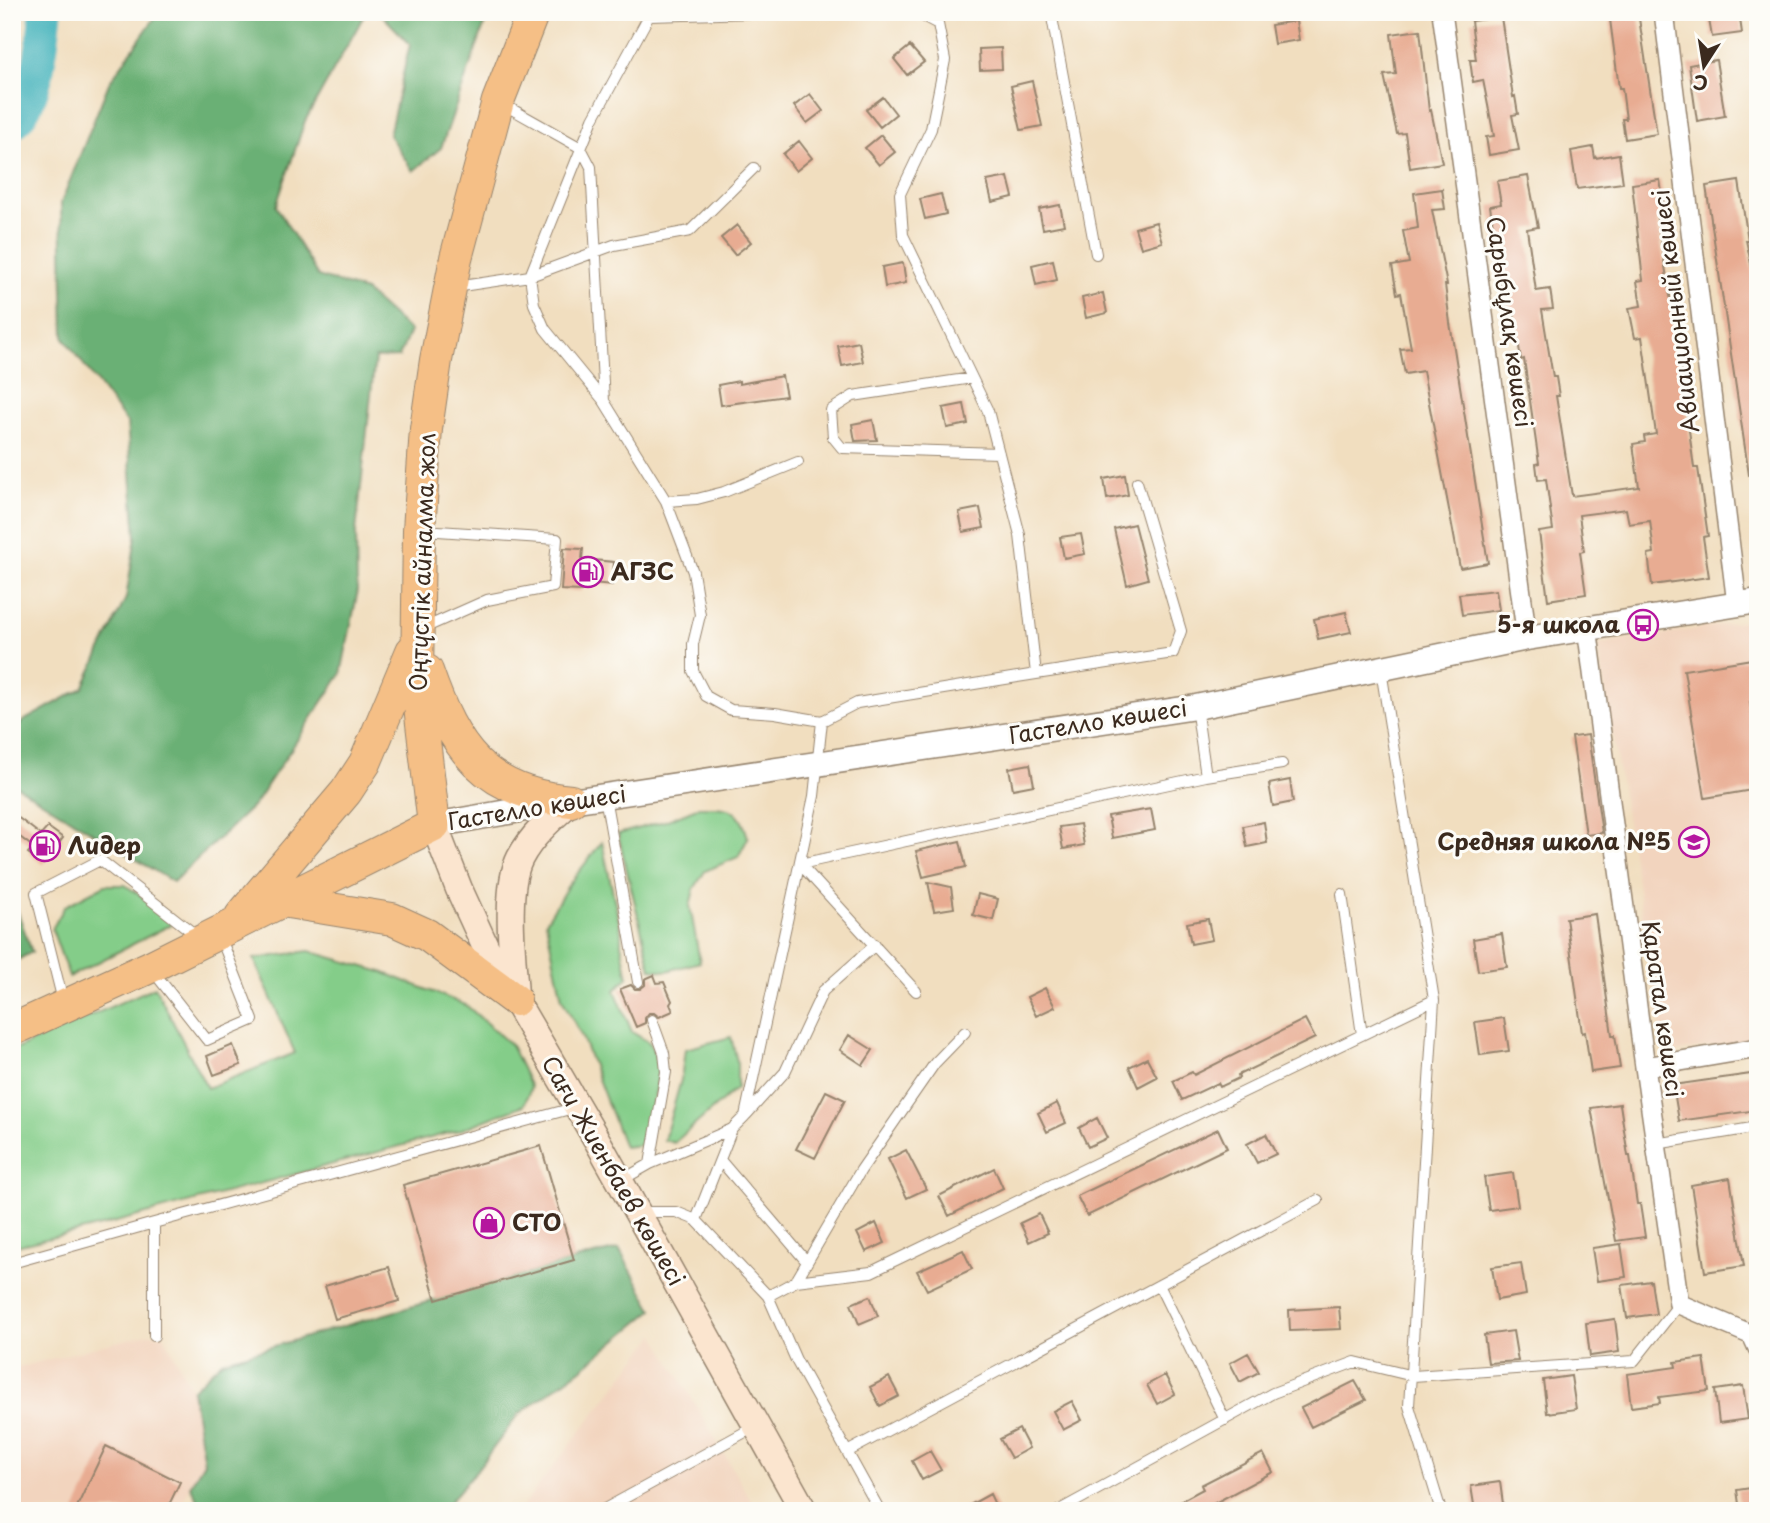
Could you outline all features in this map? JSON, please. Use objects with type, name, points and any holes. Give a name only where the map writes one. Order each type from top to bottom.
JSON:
[{"type":"highway","name":"Оңтүстік айналма жол","points":[[434,825],[420,718],[417,635],[425,429],[450,287],[498,102],[534,12]]},
{"type":"highway","points":[[417,635],[440,709],[474,762],[506,786],[544,799],[571,801]]},
{"type":"highway","points":[[219,932],[346,792],[365,763],[417,635]]},
{"type":"highway","points":[[12,1030],[150,967],[434,825]]},
{"type":"highway","points":[[282,901],[392,919],[427,935],[515,1000]]},
{"type":"main road","points":[[515,1000],[511,926],[512,891],[518,861],[548,821],[571,801]]},
{"type":"main road","name":"Сағи Жиенбаев көшесі","points":[[434,825],[477,932],[804,1511]]},
{"type":"street","name":"Сарыбұлақ көшесі","points":[[1442,12],[1527,638]]},
{"type":"street","name":"Авиационный көшесі","points":[[1664,12],[1747,602]]},
{"type":"street","name":"Гастелло көшесі","points":[[434,825],[571,801],[1196,707],[1527,638],[1747,602]]},
{"type":"street","name":"Қаратал көшесі","points":[[1587,627],[1679,1304]]},
{"type":"street","points":[[1645,1067],[1758,1048]]},
{"type":"street","points":[[1679,1304],[1756,1337]]},
{"type":"lane","points":[[789,12],[650,14],[593,119],[530,276],[534,304],[545,329],[604,401],[666,501],[693,572],[700,615],[693,644],[693,671],[706,696],[731,710],[775,713],[822,721],[857,703],[1173,653],[1181,631],[1137,482]]},
{"type":"lane","points":[[915,12],[938,24],[944,60],[931,129],[900,194],[903,235],[988,411],[1020,535],[1036,674]]},
{"type":"lane","points":[[1051,12],[1096,254]]},
{"type":"lane","points":[[498,102],[582,148],[591,167],[604,401]]},
{"type":"lane","points":[[450,287],[530,276],[614,245],[690,231],[754,168]]},
{"type":"lane","points":[[972,378],[853,396],[831,410],[833,436],[842,448],[999,453]]},
{"type":"lane","points":[[666,501],[697,499],[724,492],[797,462]]},
{"type":"lane","points":[[417,635],[487,600],[553,587],[557,540],[419,530]]},
{"type":"lane","points":[[1381,669],[1434,1000],[1413,1376],[1409,1406],[1441,1511]]},
{"type":"lane","points":[[1196,707],[1206,776]]},
{"type":"lane","points":[[745,1116],[800,864],[819,764],[822,721]]},
{"type":"lane","points":[[800,864],[1206,776],[1282,764]]},
{"type":"lane","points":[[606,797],[638,982]]},
{"type":"lane","points":[[64,1006],[36,893],[100,860],[219,932],[253,1020],[207,1040],[150,967]]},
{"type":"lane","points":[[800,864],[916,991]]},
{"type":"lane","points":[[1342,894],[1362,1035]]},
{"type":"lane","points":[[620,1181],[650,1164],[732,1129],[785,1072],[823,991],[875,945]]},
{"type":"lane","points":[[768,1296],[796,1281],[871,1272],[1434,1000]]},
{"type":"lane","points":[[650,1164],[666,1072],[664,1053],[652,1020]]},
{"type":"lane","points":[[796,1281],[862,1170],[935,1063],[965,1032]]},
{"type":"lane","points":[[12,1263],[578,1107]]},
{"type":"lane","points":[[1656,1144],[1758,1127]]},
{"type":"lane","points":[[696,1220],[732,1129]]},
{"type":"lane","points":[[720,1160],[807,1262]]},
{"type":"lane","points":[[847,1452],[1318,1200]]},
{"type":"lane","points":[[636,1212],[676,1212],[696,1220],[768,1296],[796,1360],[880,1511]]},
{"type":"lane","points":[[153,1223],[154,1336]]},
{"type":"lane","points":[[1158,1285],[1225,1420]]},
{"type":"lane","points":[[1058,1511],[1273,1393],[1355,1362],[1413,1376],[1633,1361],[1679,1304]]},
{"type":"lane","points":[[601,1511],[757,1426]]},
{"type":"shaded area","name":"Средняя школа №5","points":[[1758,619],[1758,1039],[1665,1054],[1598,645]]},
{"type":"shaded area","points":[[147,1334],[164,1335],[192,1390],[204,1462],[177,1511],[12,1511],[12,1369]]},
{"type":"shaded area","points":[[655,1335],[757,1511],[519,1511]]},
{"type":"green space","points":[[159,12],[366,12],[305,121],[276,206],[318,276],[365,291],[410,331],[399,357],[375,358],[356,532],[357,595],[341,674],[254,805],[173,882],[12,783],[12,733],[23,721],[83,688],[126,598],[136,537],[127,423],[64,338],[61,203],[109,83]]},
{"type":"green space","points":[[379,12],[489,12],[441,148],[413,171],[389,135],[410,44]]},
{"type":"green space","points":[[699,807],[731,810],[741,820],[748,838],[738,857],[705,871],[694,889],[690,906],[700,962],[667,971],[651,969],[618,834],[665,821]]},
{"type":"green space","points":[[602,842],[628,977],[615,990],[632,1032],[650,1043],[659,1064],[656,1090],[641,1145],[624,1147],[582,1037],[562,999],[546,922],[567,887]]},
{"type":"green space","points":[[105,885],[125,885],[164,912],[172,924],[69,977],[52,929],[65,906]]},
{"type":"green space","points":[[12,896],[32,952],[12,963]]},
{"type":"green space","points":[[309,951],[382,972],[466,1005],[511,1045],[531,1087],[524,1105],[460,1130],[101,1226],[12,1247],[12,1051],[155,987],[207,1088],[295,1053],[254,959]]},
{"type":"green space","points":[[731,1037],[737,1061],[737,1088],[674,1143],[664,1140],[681,1080],[685,1049]]},
{"type":"green space","points":[[619,1249],[653,1310],[580,1370],[519,1414],[442,1511],[204,1511],[190,1486],[204,1462],[192,1390],[222,1361]]},
{"type":"building","points":[[1609,12],[1638,12],[1657,134],[1625,139],[1622,119],[1626,119]]},
{"type":"building","points":[[1739,12],[1742,33],[1712,37],[1708,14]]},
{"type":"building","points":[[1501,17],[1518,114],[1512,115],[1519,150],[1489,155],[1486,137],[1494,136],[1483,80],[1473,82],[1470,60],[1476,60],[1471,21]]},
{"type":"building","points":[[1296,21],[1299,40],[1274,44],[1271,25]]},
{"type":"building","points":[[1420,30],[1429,111],[1431,110],[1442,163],[1410,168],[1405,133],[1397,134],[1384,75],[1396,74],[1391,34]]},
{"type":"building","points":[[910,46],[924,62],[907,75],[894,59]]},
{"type":"building","points":[[1001,48],[1002,69],[980,70],[979,49]]},
{"type":"building","points":[[1716,60],[1725,116],[1697,121],[1689,65]]},
{"type":"building","points":[[1032,81],[1042,126],[1021,130],[1011,86]]},
{"type":"building","points":[[810,94],[823,111],[807,123],[794,106]]},
{"type":"building","points":[[883,97],[896,114],[880,127],[866,110]]},
{"type":"building","points":[[881,135],[895,152],[879,165],[865,148]]},
{"type":"building","points":[[799,141],[812,158],[796,171],[783,154]]},
{"type":"building","points":[[1593,147],[1595,158],[1619,154],[1623,183],[1577,189],[1571,151]]},
{"type":"building","points":[[1528,176],[1538,227],[1527,229],[1536,291],[1550,289],[1553,309],[1542,310],[1553,377],[1556,377],[1559,396],[1556,396],[1572,496],[1639,487],[1633,444],[1645,442],[1644,436],[1656,434],[1642,337],[1635,338],[1629,308],[1641,306],[1637,281],[1643,280],[1632,184],[1660,180],[1666,218],[1657,219],[1676,331],[1694,468],[1698,468],[1708,536],[1703,537],[1709,577],[1652,585],[1648,554],[1654,553],[1650,521],[1629,524],[1626,509],[1579,515],[1584,551],[1580,552],[1586,594],[1548,600],[1539,532],[1553,530],[1546,479],[1538,480],[1536,464],[1539,463],[1524,359],[1521,360],[1514,314],[1506,315],[1490,206],[1501,204],[1497,181]]},
{"type":"building","points":[[1008,177],[1013,197],[992,202],[987,181]]},
{"type":"building","points":[[1739,181],[1746,240],[1758,297],[1758,320],[1753,320],[1758,350],[1758,474],[1749,475],[1706,186]]},
{"type":"building","points":[[1442,189],[1445,209],[1432,210],[1447,285],[1450,323],[1488,563],[1460,568],[1423,371],[1405,374],[1400,349],[1411,348],[1401,293],[1397,294],[1392,266],[1409,263],[1403,231],[1418,228],[1414,193]]},
{"type":"building","points":[[941,194],[946,214],[925,219],[920,199]]},
{"type":"building","points":[[1060,205],[1064,225],[1043,229],[1039,209]]},
{"type":"building","points":[[1156,222],[1162,242],[1141,248],[1135,228]]},
{"type":"building","points":[[737,225],[751,242],[735,255],[721,238]]},
{"type":"building","points":[[1053,260],[1057,280],[1036,285],[1032,265]]},
{"type":"building","points":[[903,263],[906,283],[885,287],[882,267]]},
{"type":"building","points":[[1103,293],[1107,313],[1086,318],[1082,298]]},
{"type":"building","points":[[859,342],[863,362],[842,366],[838,346]]},
{"type":"building","points":[[782,376],[786,396],[721,405],[718,385]]},
{"type":"building","points":[[964,404],[968,424],[947,428],[943,408]]},
{"type":"building","points":[[873,420],[877,440],[855,441],[852,424]]},
{"type":"building","points":[[1125,475],[1128,495],[1107,499],[1104,479]]},
{"type":"building","points":[[980,508],[984,528],[963,532],[959,512]]},
{"type":"building","points":[[1134,524],[1148,579],[1127,585],[1114,529]]},
{"type":"building","points":[[1081,534],[1085,554],[1064,558],[1060,537]]},
{"type":"building","name":"АГЗС","points":[[564,548],[583,549],[582,559],[614,562],[612,585],[582,582],[581,591],[561,590]]},
{"type":"building","points":[[1496,590],[1499,610],[1462,615],[1459,594]]},
{"type":"building","points":[[1346,612],[1351,632],[1318,639],[1314,619]]},
{"type":"building","points":[[1758,658],[1758,701],[1750,702],[1758,749],[1758,789],[1705,798],[1684,670]]},
{"type":"building","points":[[1588,735],[1602,833],[1586,835],[1572,737]]},
{"type":"building","points":[[1030,764],[1034,785],[1013,789],[1009,768]]},
{"type":"building","points":[[1290,780],[1293,802],[1273,806],[1269,784]]},
{"type":"building","points":[[1151,809],[1155,830],[1112,838],[1108,816]]},
{"type":"building","points":[[12,813],[41,835],[48,827],[63,838],[43,864],[28,853],[33,847],[12,831]]},
{"type":"building","points":[[1264,822],[1267,843],[1247,847],[1243,826]]},
{"type":"building","points":[[1080,824],[1084,845],[1063,849],[1059,827]]},
{"type":"building","points":[[960,841],[966,867],[923,877],[916,851]]},
{"type":"building","points":[[928,882],[951,887],[954,908],[934,911]]},
{"type":"building","points":[[978,894],[998,899],[993,920],[973,915]]},
{"type":"building","points":[[1595,914],[1612,1035],[1615,1035],[1620,1068],[1591,1072],[1585,1032],[1582,1033],[1566,918]]},
{"type":"building","points":[[1208,919],[1212,940],[1191,944],[1187,923]]},
{"type":"building","points":[[1502,934],[1507,967],[1478,971],[1473,939]]},
{"type":"building","points":[[654,975],[657,983],[664,982],[673,1011],[659,1017],[649,1013],[645,1023],[636,1027],[620,989],[631,985],[640,989],[645,985],[645,979]]},
{"type":"building","points":[[1045,988],[1055,1007],[1036,1016],[1027,997]]},
{"type":"building","points":[[1504,1018],[1509,1051],[1480,1055],[1475,1022]]},
{"type":"building","points":[[1305,1019],[1315,1038],[1238,1075],[1239,1078],[1220,1087],[1218,1083],[1182,1100],[1173,1081],[1192,1072],[1194,1075]]},
{"type":"building","points":[[849,1035],[873,1050],[863,1065],[840,1050]]},
{"type":"building","points":[[233,1045],[241,1065],[214,1075],[207,1056]]},
{"type":"building","points":[[1147,1058],[1157,1077],[1138,1087],[1129,1067]]},
{"type":"building","points":[[1758,1073],[1758,1110],[1679,1121],[1673,1085]]},
{"type":"building","points":[[826,1091],[845,1100],[815,1158],[796,1149]]},
{"type":"building","points":[[1057,1103],[1066,1123],[1047,1132],[1038,1113]]},
{"type":"building","points":[[1620,1104],[1645,1237],[1616,1241],[1591,1108]]},
{"type":"building","points":[[1097,1118],[1107,1138],[1088,1147],[1079,1128]]},
{"type":"building","points":[[1218,1129],[1227,1148],[1087,1216],[1077,1196]]},
{"type":"building","points":[[1266,1134],[1276,1154],[1257,1163],[1247,1144]]},
{"type":"building","name":"СТО","points":[[541,1146],[574,1260],[436,1300],[403,1185]]},
{"type":"building","points":[[906,1150],[926,1189],[907,1198],[888,1159]]},
{"type":"building","points":[[994,1168],[1003,1188],[949,1216],[939,1196]]},
{"type":"building","points":[[1513,1173],[1518,1206],[1489,1210],[1484,1177]]},
{"type":"building","points":[[1730,1178],[1744,1266],[1705,1272],[1691,1185]]},
{"type":"building","points":[[1039,1214],[1048,1233],[1029,1242],[1020,1223]]},
{"type":"building","points":[[876,1223],[885,1243],[866,1252],[857,1233]]},
{"type":"building","points":[[1621,1244],[1626,1277],[1597,1281],[1592,1248]]},
{"type":"building","points":[[963,1250],[972,1269],[927,1290],[917,1271]]},
{"type":"building","points":[[1521,1263],[1526,1295],[1497,1300],[1492,1267]]},
{"type":"building","points":[[389,1267],[399,1301],[335,1319],[325,1286]]},
{"type":"building","points":[[1651,1281],[1656,1314],[1627,1318],[1622,1285]]},
{"type":"building","points":[[870,1296],[878,1316],[859,1324],[851,1304]]},
{"type":"building","points":[[1339,1307],[1341,1329],[1290,1331],[1289,1310]]},
{"type":"building","points":[[1615,1319],[1619,1352],[1590,1356],[1586,1323]]},
{"type":"building","points":[[1513,1331],[1518,1361],[1488,1363],[1484,1335]]},
{"type":"building","points":[[1248,1353],[1259,1372],[1240,1382],[1230,1363]]},
{"type":"building","points":[[1704,1358],[1709,1391],[1659,1397],[1660,1403],[1631,1407],[1627,1374],[1676,1367],[1675,1362]]},
{"type":"building","points":[[1165,1375],[1175,1394],[1157,1404],[1147,1385]]},
{"type":"building","points":[[1571,1376],[1576,1409],[1547,1413],[1543,1380]]},
{"type":"building","points":[[889,1377],[899,1396],[880,1406],[870,1387]]},
{"type":"building","points":[[1355,1381],[1366,1400],[1311,1427],[1301,1408]]},
{"type":"building","points":[[1743,1386],[1748,1419],[1719,1423],[1715,1390]]},
{"type":"building","points":[[1072,1401],[1082,1420],[1063,1430],[1053,1411]]},
{"type":"building","points":[[1019,1429],[1029,1448],[1011,1458],[1000,1439]]},
{"type":"building","points":[[106,1446],[180,1482],[166,1511],[75,1511]]},
{"type":"building","points":[[930,1451],[941,1470],[922,1480],[912,1461]]},
{"type":"building","points":[[1263,1453],[1273,1472],[1200,1511],[1162,1511],[1203,1489],[1201,1485]]},
{"type":"building","points":[[1500,1482],[1504,1511],[1475,1511],[1471,1486]]},
{"type":"building","points":[[1758,1487],[1758,1511],[1740,1511],[1737,1490]]},
{"type":"building","points":[[990,1494],[998,1511],[959,1511]]},
{"type":"waterway","points":[[12,124],[21,114],[33,88],[46,12]]},
{"type":"place","name":"АГЗС","points":[[588,572]]},
{"type":"place","name":"5-я школа","points":[[1643,625]]},
{"type":"place","name":"Средняя школа №5","points":[[1694,842]]},
{"type":"place","name":"Лидер","points":[[45,846]]},
{"type":"place","name":"СТО","points":[[489,1223]]}]
